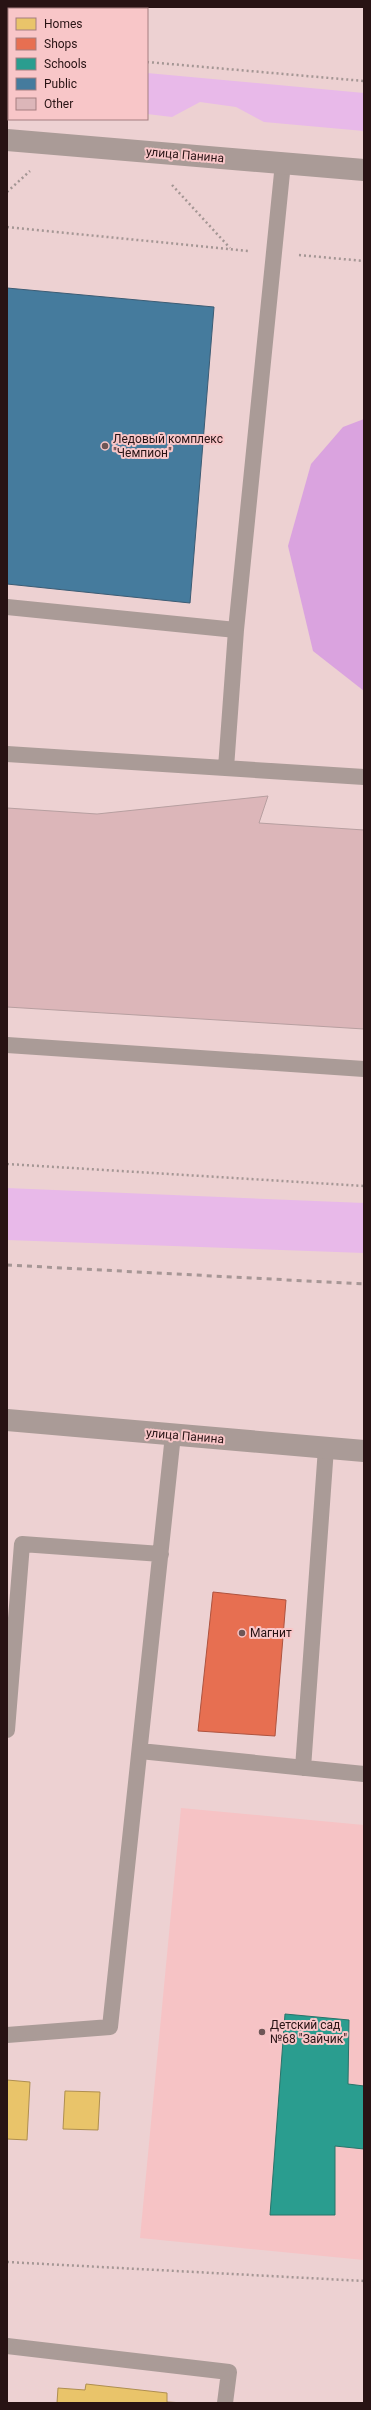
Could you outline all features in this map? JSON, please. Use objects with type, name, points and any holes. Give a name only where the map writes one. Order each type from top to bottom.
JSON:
[{"type":"street","name":"улица Панина","points":[[7,140],[364,170]]},
{"type":"street","name":"улица Панина","points":[[7,1420],[364,1451]]},
{"type":"lane","points":[[226,768],[236,630],[283,163]]},
{"type":"lane","points":[[7,607],[236,630]]},
{"type":"lane","points":[[7,754],[364,777]]},
{"type":"lane","points":[[7,1045],[364,1069]]},
{"type":"lane","points":[[7,2035],[110,2027],[173,1435]]},
{"type":"lane","points":[[303,1768],[326,1448]]},
{"type":"lane","points":[[7,1730],[22,1544],[161,1554]]},
{"type":"lane","points":[[140,1751],[364,1774]]},
{"type":"lane","points":[[7,2346],[229,2372],[225,2403]]},
{"type":"path","points":[[148,62],[364,81]]},
{"type":"path","points":[[7,192],[34,168]]},
{"type":"path","points":[[172,185],[231,249]]},
{"type":"path","points":[[7,227],[364,261]]},
{"type":"path","points":[[7,1164],[364,1186]]},
{"type":"path","points":[[7,2262],[364,2281]]},
{"type":"shaded area","points":[[148,73],[364,93],[364,131],[264,122],[236,107],[200,102],[172,117],[148,114]]},
{"type":"shaded area","points":[[364,419],[364,691],[313,651],[288,546],[311,464],[343,427]]},
{"type":"shaded area","points":[[7,1188],[364,1203],[364,1253],[7,1240]]},
{"type":"shaded area","name":"Детский сад №68 \"Зайчик\"","points":[[181,1808],[364,1825],[364,2260],[140,2238]]},
{"type":"building: Homes","points":[[7,2080],[30,2082],[27,2140],[7,2139]]},
{"type":"building: Homes","points":[[65,2091],[100,2092],[98,2130],[63,2129]]},
{"type":"building: Homes","points":[[86,2384],[167,2393],[167,2402],[185,2403],[57,2403],[58,2388],[85,2390]]},
{"type":"building: Shops","points":[[213,1592],[286,1600],[275,1736],[198,1731]]},
{"type":"building: Schools","points":[[285,2014],[349,2020],[348,2084],[364,2086],[364,2149],[335,2146],[335,2215],[270,2215]]},
{"type":"building: Public","name":"Ледовый комплекс \"Чемпион\"","points":[[7,288],[214,307],[190,603],[7,584]]},
{"type":"building: Other","points":[[268,796],[259,823],[364,830],[364,1029],[7,1007],[7,808],[97,814]]},
{"type":"railway","points":[[7,1265],[364,1284]]},
{"type":"place","name":"Ледовый комплекс \"Чемпион\"","points":[[105,446]]},
{"type":"place","name":"Магнит","points":[[242,1633]]},
{"type":"place","name":"Детский сад №68 \"Зайчик\"","points":[[262,2032]]}]
